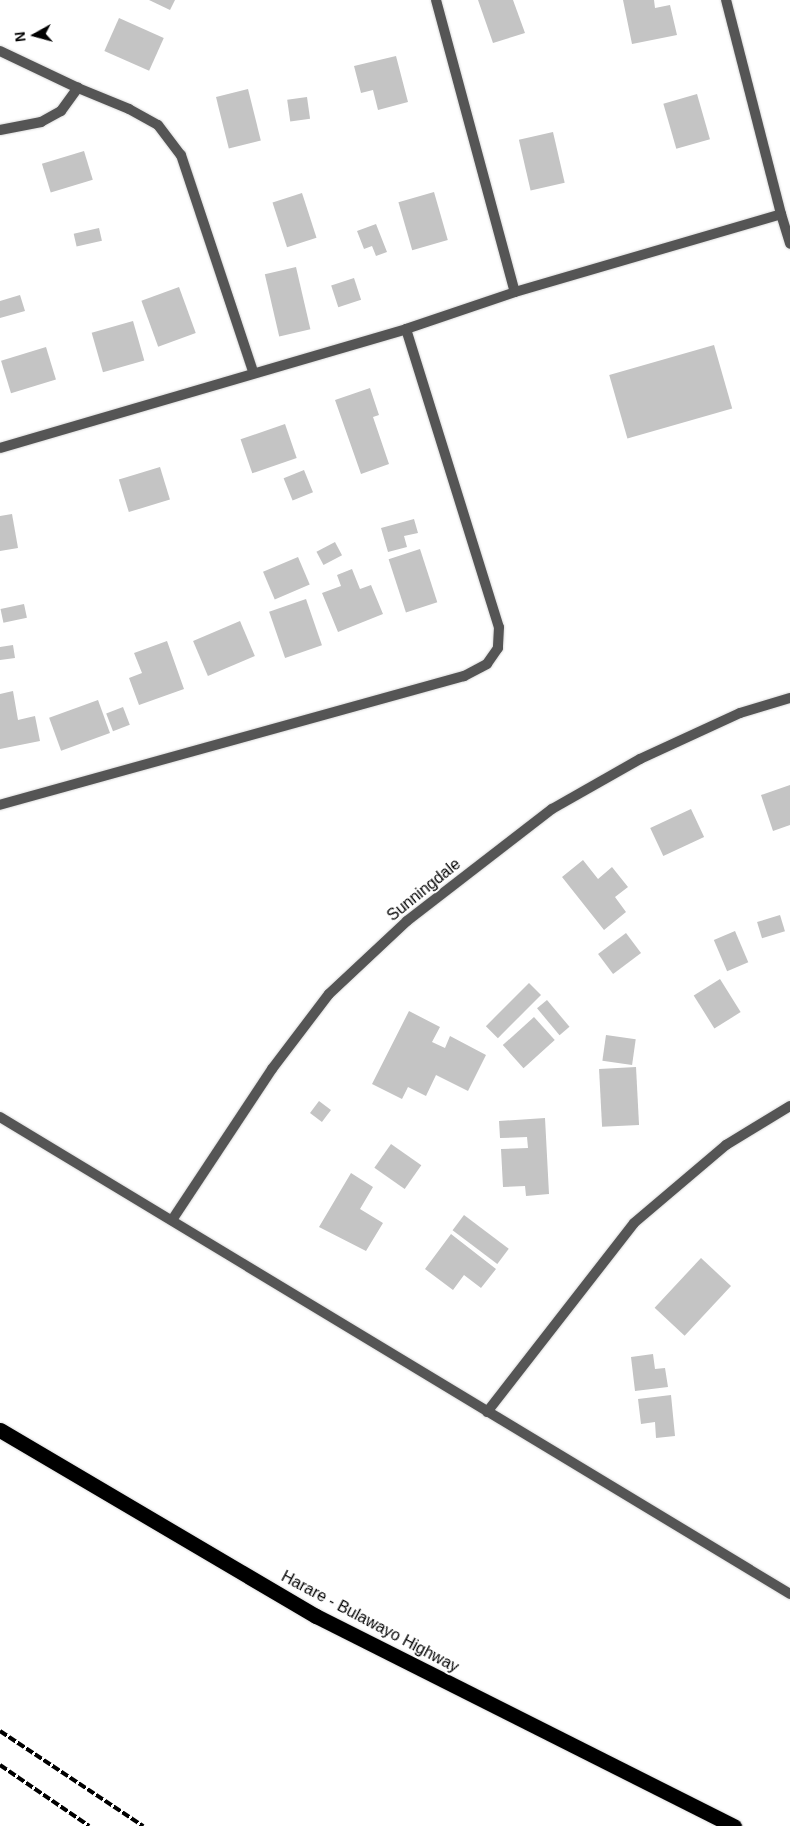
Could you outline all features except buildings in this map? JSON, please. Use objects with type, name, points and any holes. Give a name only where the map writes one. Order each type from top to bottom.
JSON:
[{"type":"highway","name":"Harare - Bulawayo Highway","points":[[0,1430],[316,1616],[734,1826]]},
{"type":"street","points":[[436,0],[515,292]]},
{"type":"street","points":[[726,0],[780,214],[790,244]]},
{"type":"street","points":[[0,51],[78,88],[129,109],[158,125],[181,155],[253,372]]},
{"type":"street","points":[[0,130],[41,122],[61,111],[78,88]]},
{"type":"street","points":[[0,448],[253,372],[406,329],[515,292],[780,214]]},
{"type":"street","points":[[0,804],[464,676],[487,664],[498,648],[499,626],[406,329]]},
{"type":"street","name":"Sunningdale","points":[[172,1220],[272,1069],[329,994],[407,922],[552,809],[640,760],[740,713],[790,698]]},
{"type":"street","points":[[487,1412],[634,1223],[726,1145],[790,1106]]},
{"type":"street","points":[[0,1117],[790,1594]]},
{"type":"railway","points":[[0,1731],[143,1826]]},
{"type":"railway","points":[[0,1765],[89,1826]]}]
